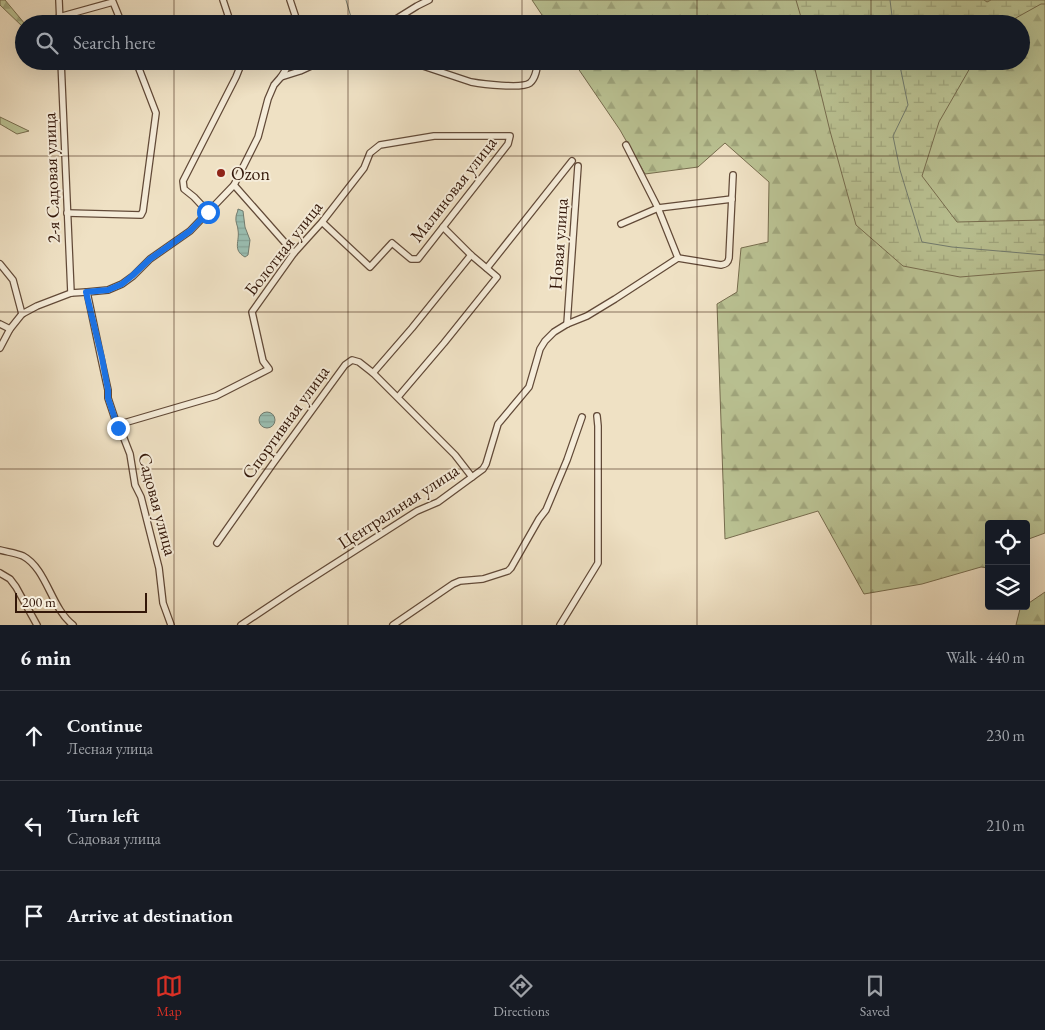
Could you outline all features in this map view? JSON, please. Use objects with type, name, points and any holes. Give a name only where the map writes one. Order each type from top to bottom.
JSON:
[{"type":"street","points":[[59,0],[59,15]]},
{"type":"street","points":[[223,0],[228,15]]},
{"type":"street","points":[[290,0],[295,15]]},
{"type":"street","points":[[402,15],[429,0]]},
{"type":"street","points":[[74,15],[113,2],[118,15]]},
{"type":"street","name":"2-я Садовая улица","points":[[61,70],[70,293]]},
{"type":"street","points":[[67,213],[141,215],[156,114],[139,70]]},
{"type":"street","points":[[208,212],[184,189],[183,181],[239,70]]},
{"type":"street","points":[[0,348],[10,329],[22,314],[70,293],[108,290],[122,284],[150,259],[190,231],[234,185],[258,138],[268,99],[274,85],[285,70]]},
{"type":"street","points":[[281,77],[302,70]]},
{"type":"street","points":[[438,70],[471,82],[518,86],[530,83],[536,70]]},
{"type":"street","name":"Малиновая улица","points":[[322,222],[370,267],[392,243],[411,259],[418,259],[508,144],[510,136],[434,136],[380,145]]},
{"type":"street","name":"Болотная улица","points":[[117,425],[216,396],[268,369],[263,361],[252,312],[294,253],[322,222],[364,168],[370,153],[380,145]]},
{"type":"street","points":[[626,145],[658,208],[678,258]]},
{"type":"street","points":[[487,268],[572,161]]},
{"type":"street","name":"Новая улица","points":[[567,324],[578,166]]},
{"type":"street","points":[[567,324],[586,316],[615,299],[678,258],[721,265],[728,262],[733,175]]},
{"type":"street","points":[[234,185],[294,253]]},
{"type":"street","points":[[621,224],[658,208],[732,199]]},
{"type":"street","points":[[398,397],[497,276],[471,255],[443,227]]},
{"type":"street","points":[[373,373],[471,255]]},
{"type":"street","points":[[0,264],[13,280],[22,314]]},
{"type":"street","name":"Садовая улица","points":[[86,292],[102,358],[108,398],[130,454],[135,485],[159,568],[163,603],[172,625]]},
{"type":"street","points":[[0,324],[10,329]]},
{"type":"street","name":"Центральная улица","points":[[242,625],[417,511],[438,502],[479,472],[486,464],[498,424],[529,387],[540,349],[554,332],[567,324]]},
{"type":"street","name":"Спортивная улица","points":[[217,543],[272,465],[349,362],[359,362],[373,373],[455,455],[472,477]]},
{"type":"street","points":[[560,625],[598,563],[598,426],[596,416]]},
{"type":"street","points":[[393,625],[453,584],[460,581],[482,579],[508,571],[511,568],[546,510],[567,460],[582,417]]},
{"type":"street","points":[[0,550],[22,556],[31,562],[68,622],[73,625]]},
{"type":"street","points":[[0,573],[10,579],[16,587],[37,625]]},
{"type":"green space","points":[[0,0],[5,0],[18,15],[15,15],[15,19],[0,5]]},
{"type":"green space","points":[[532,0],[1045,0],[1045,533],[1030,539],[1030,520],[985,520],[985,568],[922,584],[864,594],[818,511],[725,539],[717,304],[737,292],[741,248],[768,242],[769,182],[725,143],[698,167],[645,174],[620,130],[579,70],[1030,70],[1030,15],[542,15]]},
{"type":"green space","points":[[796,0],[984,0],[987,2],[991,0],[1045,0],[1045,4],[1041,4],[1021,15],[800,15]]},
{"type":"green space","points":[[815,70],[969,70],[939,122],[922,176],[957,222],[1045,220],[1045,270],[960,277],[903,266],[856,225]]},
{"type":"green space","points":[[0,117],[29,131],[17,134],[0,124]]},
{"type":"green space","points":[[1045,592],[1045,625],[1016,625],[1020,610],[1030,610],[1030,602]]},
{"type":"water","points":[[238,209],[243,211],[245,227],[250,240],[248,255],[245,257],[239,251],[237,245],[238,228],[236,219]]},
{"type":"water","points":[[267,412],[275,420],[267,428],[259,420]]},
{"type":"waterway","points":[[346,0],[350,15]]},
{"type":"waterway","points":[[890,0],[892,15]]},
{"type":"waterway","points":[[901,70],[908,105],[893,136],[900,170],[922,242],[952,247],[1045,255]]},
{"type":"place","name":"Ozon","points":[[221,173]]},
{"type":"route","points":[[118,428],[108,398],[102,358],[86,292],[108,290],[122,284],[150,259],[190,231],[208,212]]}]
